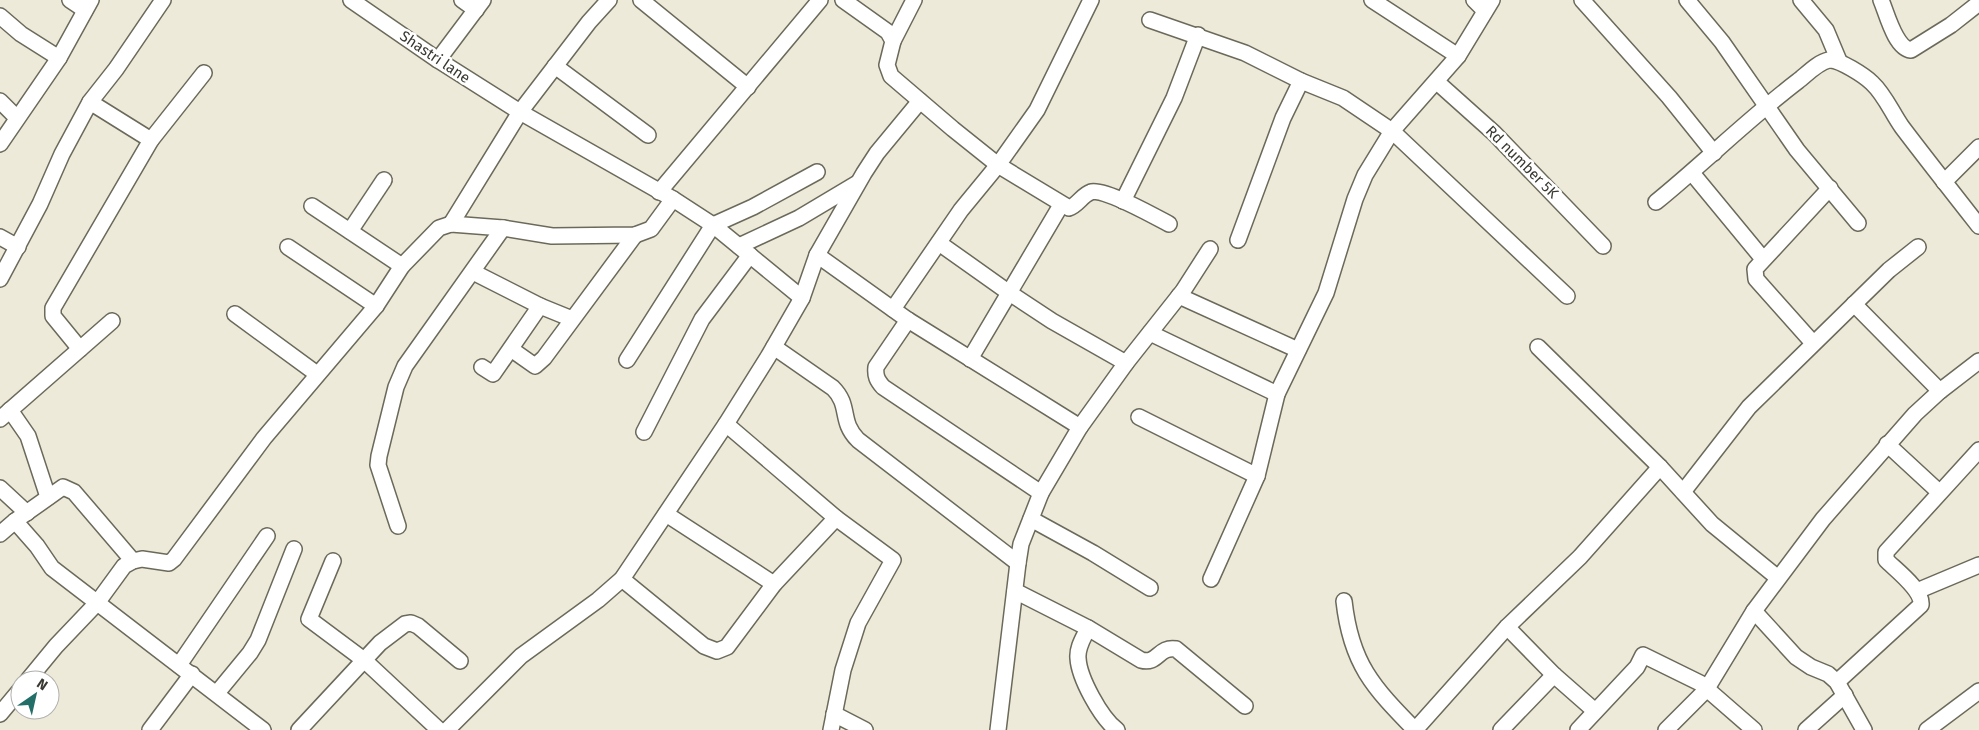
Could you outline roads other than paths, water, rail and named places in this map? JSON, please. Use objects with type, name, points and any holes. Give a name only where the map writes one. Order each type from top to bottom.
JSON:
[{"type":"street","points":[[0,144],[59,58],[88,5],[70,0]]},
{"type":"street","points":[[0,279],[40,204],[62,154],[90,102],[116,69],[163,0]]},
{"type":"street","name":"Shastri lane","points":[[351,0],[438,60],[520,112],[666,195],[713,225],[802,298]]},
{"type":"street","points":[[438,60],[479,5],[462,0]]},
{"type":"street","points":[[451,224],[520,112],[589,22],[609,0]]},
{"type":"street","points":[[641,0],[748,87]]},
{"type":"street","points":[[36,670],[97,603],[124,566],[133,560],[142,559],[169,563],[174,559],[234,478],[317,374],[376,306],[402,266],[439,228],[451,224],[503,228],[552,236],[634,235],[651,229],[666,195],[748,87],[820,0]]},
{"type":"street","points":[[843,0],[888,32],[894,42]]},
{"type":"street","points":[[914,0],[894,42],[888,65],[891,76],[920,102],[998,165],[1061,205],[1069,208],[1076,205],[1090,192],[1098,191],[1169,224]]},
{"type":"street","points":[[893,309],[962,210],[998,165],[1037,110],[1091,0]]},
{"type":"street","points":[[1372,0],[1458,56]]},
{"type":"street","points":[[1211,579],[1257,476],[1277,394],[1326,293],[1355,198],[1365,175],[1392,132],[1458,56],[1489,6],[1474,0]]},
{"type":"street","points":[[1582,0],[1668,97],[1714,153]]},
{"type":"street","points":[[1687,0],[1722,42],[1797,150],[1858,222]]},
{"type":"street","points":[[1801,0],[1826,30],[1839,61]]},
{"type":"street","points":[[1881,0],[1899,43],[1904,49],[1911,50],[1951,25],[1979,3]]},
{"type":"street","points":[[0,16],[22,34],[59,58]]},
{"type":"street","points":[[1150,20],[1198,35],[1245,53],[1301,81],[1343,98],[1392,132],[1567,296]]},
{"type":"street","points":[[1123,201],[1174,98],[1198,35]]},
{"type":"street","points":[[1656,202],[1692,173],[1766,105],[1823,63],[1830,60],[1839,61],[1871,82],[1879,90],[1900,123],[1979,226]]},
{"type":"street","points":[[555,66],[648,135]]},
{"type":"street","points":[[80,349],[53,316],[53,308],[151,140],[204,73]]},
{"type":"street","points":[[1238,240],[1283,118],[1301,81]]},
{"type":"street","name":"Rd number 5K","points":[[1437,82],[1494,132],[1603,246]]},
{"type":"street","points":[[0,102],[17,118]]},
{"type":"street","points":[[90,102],[151,140]]},
{"type":"street","points":[[447,730],[521,656],[598,600],[622,579],[726,424],[774,347],[802,298],[817,255],[858,183],[877,153],[920,102]]},
{"type":"street","points":[[1944,182],[1979,147]]},
{"type":"street","points":[[627,360],[713,225],[753,207],[817,172]]},
{"type":"street","points":[[1692,173],[1763,259]]},
{"type":"street","points":[[350,231],[384,180]]},
{"type":"street","points":[[644,432],[702,319],[744,251],[858,183]]},
{"type":"street","points":[[1813,343],[1756,279],[1755,269],[1830,188]]},
{"type":"street","points":[[970,359],[1061,205]]},
{"type":"street","points":[[312,206],[402,266]]},
{"type":"street","points":[[398,526],[378,465],[378,456],[396,387],[405,366],[503,228]]},
{"type":"street","points":[[511,349],[535,366],[544,358],[634,235]]},
{"type":"street","points":[[0,237],[18,247]]},
{"type":"street","points":[[939,243],[1052,321],[1126,363]]},
{"type":"street","points":[[288,247],[376,306]]},
{"type":"street","points":[[1683,492],[1748,407],[1889,270],[1918,247]]},
{"type":"street","points":[[998,730],[1021,544],[1042,493],[1080,427],[1126,363],[1179,296],[1210,249]]},
{"type":"street","points":[[817,255],[908,320],[1080,427]]},
{"type":"street","points":[[473,272],[540,306],[572,319]]},
{"type":"street","points":[[1179,296],[1298,350]]},
{"type":"street","points":[[1854,304],[1940,391]]},
{"type":"street","points":[[482,367],[493,374],[540,306]]},
{"type":"street","points":[[235,314],[317,374]]},
{"type":"street","points":[[908,320],[876,367],[875,375],[879,382],[883,387],[1042,493]]},
{"type":"street","points":[[48,497],[28,436],[5,414],[112,321]]},
{"type":"street","points":[[1150,333],[1277,394]]},
{"type":"street","points":[[774,347],[840,395],[846,424],[858,440],[1018,563]]},
{"type":"street","points":[[1538,347],[1660,467],[1712,524],[1778,578]]},
{"type":"street","points":[[1666,730],[1706,690],[1754,611],[1823,519],[1915,414],[1940,391],[1978,363]]},
{"type":"street","points":[[1138,417],[1257,476]]},
{"type":"street","points":[[726,424],[836,518],[893,560],[858,623],[843,670],[831,730]]},
{"type":"street","points":[[1887,444],[1939,492]]},
{"type":"street","points":[[1837,682],[1921,605],[1922,600],[1917,591],[1886,560],[1886,552],[1979,450]]},
{"type":"street","points":[[1344,601],[1347,625],[1364,671],[1375,688],[1415,730],[1506,627],[1580,557],[1660,467]]},
{"type":"street","points":[[0,534],[63,487],[74,492],[133,560]]},
{"type":"street","points":[[0,488],[21,517],[52,568],[263,730]]},
{"type":"street","points":[[666,514],[774,584]]},
{"type":"street","points":[[622,579],[704,646],[718,651],[726,647],[774,584],[836,518]]},
{"type":"street","points":[[1031,519],[1093,553],[1150,588]]},
{"type":"street","points":[[179,665],[267,536]]},
{"type":"street","points":[[217,693],[250,653],[258,640],[294,549]]},
{"type":"street","points":[[333,561],[309,619],[364,660],[430,727]]},
{"type":"street","points":[[1917,591],[1979,565]]},
{"type":"street","points":[[1014,591],[1088,628],[1136,657],[1148,662],[1164,650],[1169,648],[1176,649],[1244,706]]},
{"type":"street","points":[[1754,611],[1796,656],[1811,667],[1828,674],[1837,682],[1864,730]]},
{"type":"street","points":[[299,730],[380,642],[410,623],[418,626],[460,661]]},
{"type":"street","points":[[1506,627],[1554,675],[1595,711]]},
{"type":"street","points":[[1088,628],[1078,650],[1078,659],[1086,683],[1100,712],[1117,730]]},
{"type":"street","points":[[1578,730],[1637,667],[1644,655],[1700,683],[1754,730]]},
{"type":"street","points":[[150,730],[192,674]]},
{"type":"street","points":[[1501,730],[1554,675]]},
{"type":"street","points":[[1927,730],[1979,692]]},
{"type":"street","points":[[1806,730],[1845,695]]},
{"type":"street","points":[[834,714],[865,730]]}]
